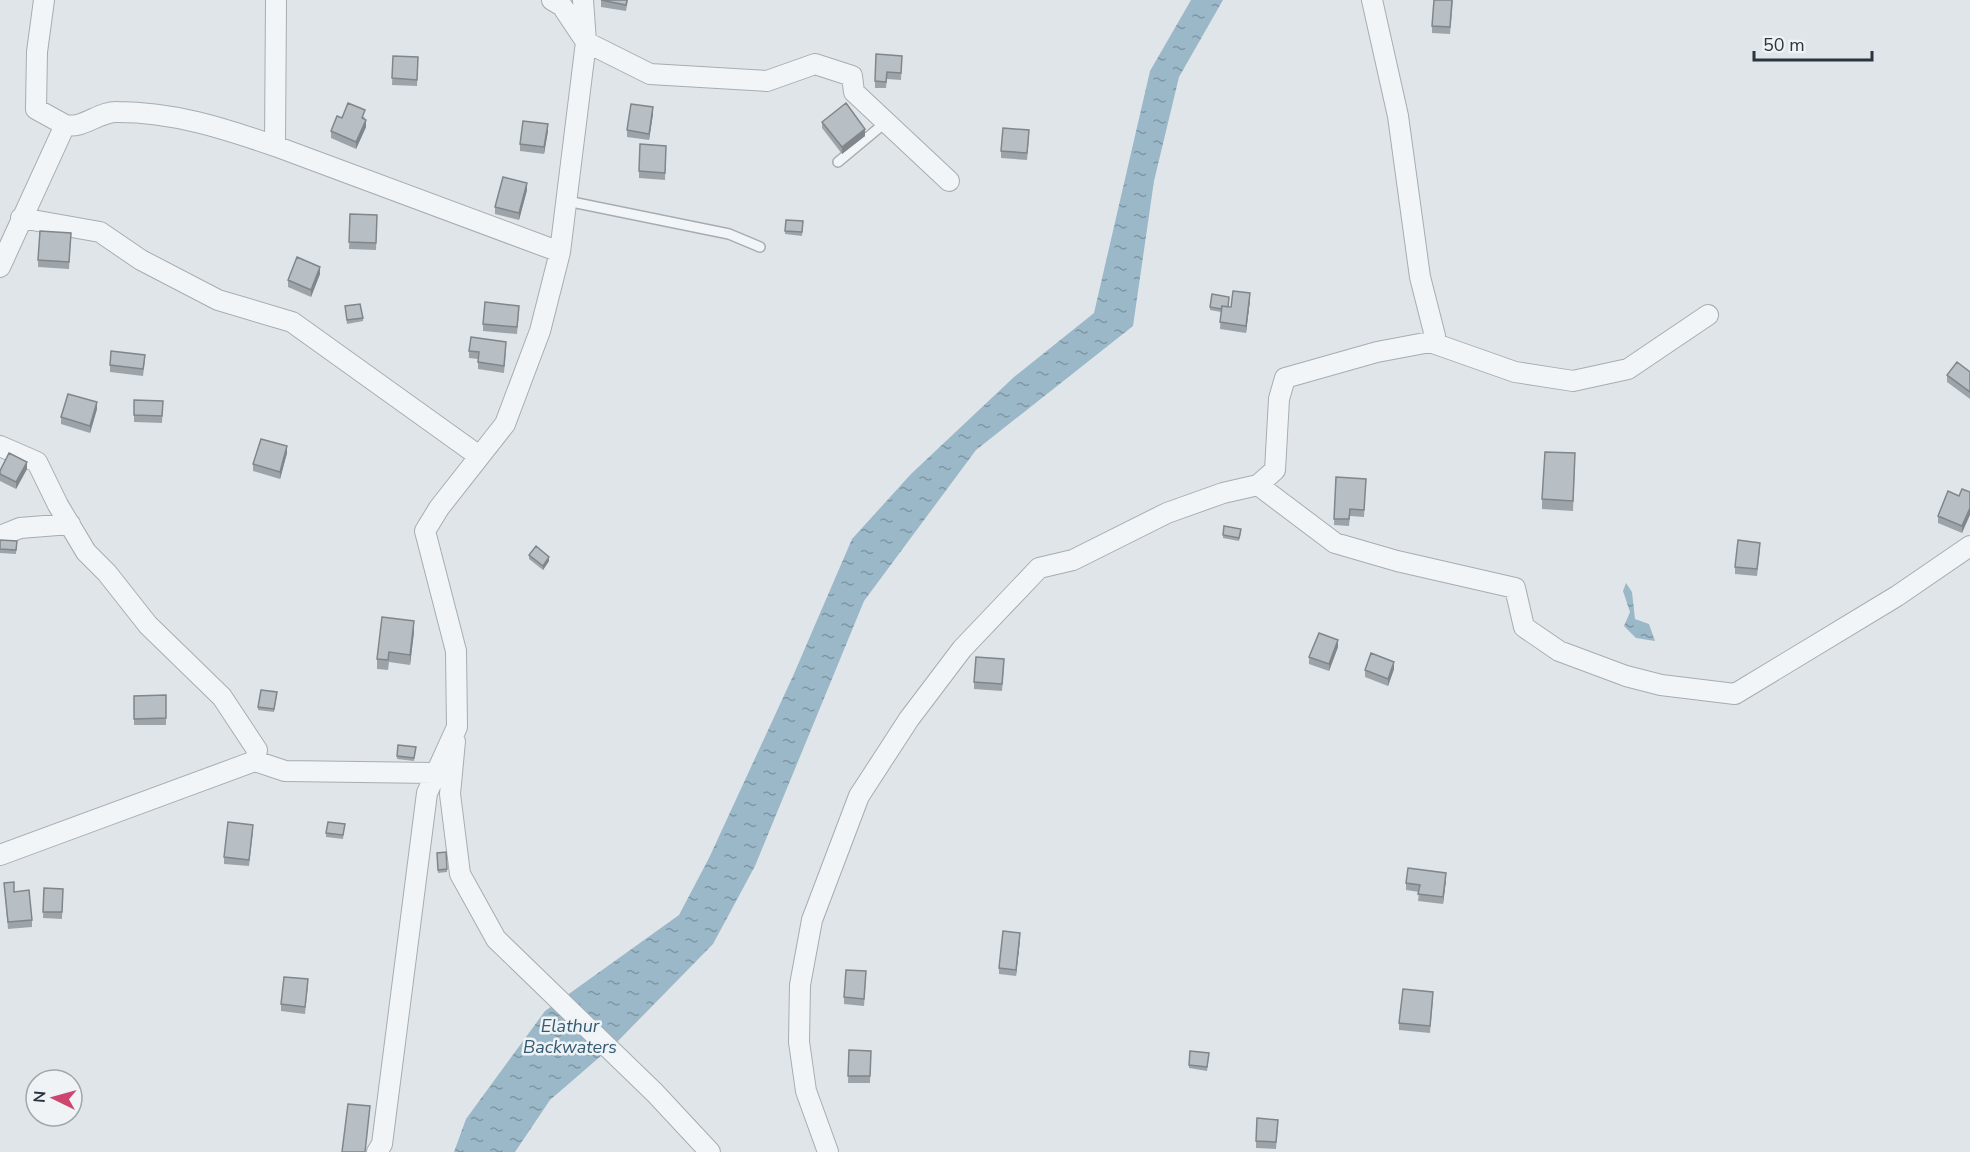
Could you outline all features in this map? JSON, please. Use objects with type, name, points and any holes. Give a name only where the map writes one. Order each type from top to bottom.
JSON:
[{"type":"street","points":[[44,0],[36,52],[36,109],[65,124],[74,127],[114,111],[163,115],[214,125],[560,252]]},
{"type":"street","points":[[275,146],[276,0]]},
{"type":"street","points":[[552,0],[562,6],[586,42],[650,74],[767,81],[814,64],[852,76],[854,92],[949,181]]},
{"type":"street","points":[[583,0],[586,42],[567,201],[560,252],[540,331],[505,424],[479,456],[426,531],[456,651],[457,727],[450,794],[460,874],[496,939],[655,1093],[710,1152]]},
{"type":"street","points":[[1372,0],[1398,116],[1420,277],[1434,326],[1435,336],[1430,342]]},
{"type":"street","points":[[0,267],[65,124]]},
{"type":"street","points":[[21,218],[100,232],[141,260],[218,300],[292,322],[479,456]]},
{"type":"street","points":[[828,1152],[806,1091],[799,1042],[800,985],[812,920],[859,796],[962,649],[1039,568],[1073,560],[1167,513],[1223,493],[1258,485],[1275,470],[1279,399],[1285,378],[1377,352],[1430,342],[1515,372],[1572,381],[1628,369],[1708,315]]},
{"type":"street","points":[[0,446],[37,462],[86,552],[107,573],[148,625],[222,698],[256,756],[285,771],[434,773]]},
{"type":"street","points":[[1258,485],[1335,543],[1397,561],[1515,588],[1524,627],[1559,651],[1593,665],[1661,685],[1735,694],[1897,596],[1970,546]]},
{"type":"street","points":[[0,536],[20,528],[70,524]]},
{"type":"street","points":[[377,1152],[382,1144],[427,793],[434,773],[457,727]]},
{"type":"street","points":[[0,855],[256,756]]},
{"type":"lane","points":[[838,162],[886,122]]},
{"type":"lane","points":[[567,201],[729,234],[760,247]]},
{"type":"water","name":"Elathur Backwaters","points":[[1191,0],[1223,0],[1179,77],[1154,181],[1133,326],[976,450],[864,601],[755,866],[713,944],[617,1042],[550,1100],[515,1152],[454,1152],[466,1119],[545,1011],[679,915],[709,858],[793,676],[852,539],[911,474],[1014,377],[1094,313],[1150,71]]},
{"type":"water","points":[[1626,583],[1632,592],[1635,619],[1649,624],[1655,641],[1636,638],[1624,626],[1630,612],[1623,591]]},
{"type":"building","points":[[601,0],[627,0],[626,5]]},
{"type":"building","points":[[1434,0],[1452,0],[1450,27],[1432,26]]},
{"type":"building","points":[[876,54],[902,56],[901,73],[887,72],[886,82],[875,81]]},
{"type":"building","points":[[393,56],[418,57],[417,80],[392,78]]},
{"type":"building","points":[[348,103],[365,110],[362,118],[366,120],[356,142],[331,131],[337,116],[342,118]]},
{"type":"building","points":[[846,103],[865,129],[842,147],[822,122]]},
{"type":"building","points":[[631,104],[653,107],[649,134],[627,130]]},
{"type":"building","points":[[523,121],[548,124],[544,147],[520,144]]},
{"type":"building","points":[[1003,128],[1029,130],[1027,153],[1001,151]]},
{"type":"building","points":[[640,144],[666,146],[665,173],[639,171]]},
{"type":"building","points":[[503,177],[527,183],[519,213],[495,207]]},
{"type":"building","points":[[350,214],[377,215],[376,243],[349,242]]},
{"type":"building","points":[[786,220],[803,221],[802,232],[785,231]]},
{"type":"building","points":[[40,231],[71,233],[69,262],[38,260]]},
{"type":"building","points":[[297,257],[320,267],[311,290],[288,280]]},
{"type":"building","points":[[1233,291],[1250,293],[1246,326],[1220,322],[1222,306],[1231,307]]},
{"type":"building","points":[[1212,294],[1229,297],[1228,307],[1222,306],[1221,309],[1210,307]]},
{"type":"building","points":[[485,302],[519,306],[517,327],[483,324]]},
{"type":"building","points":[[360,304],[363,318],[347,320],[345,306]]},
{"type":"building","points":[[471,337],[506,342],[504,366],[478,362],[479,352],[469,351]]},
{"type":"building","points":[[111,351],[145,355],[143,369],[110,365]]},
{"type":"building","points":[[1957,362],[1970,372],[1970,392],[1947,375]]},
{"type":"building","points":[[68,394],[97,402],[90,426],[61,417]]},
{"type":"building","points":[[134,400],[163,401],[162,416],[134,415]]},
{"type":"building","points":[[261,439],[287,446],[280,472],[253,464]]},
{"type":"building","points":[[1545,452],[1575,453],[1573,501],[1542,499]]},
{"type":"building","points":[[9,453],[27,462],[16,482],[0,474]]},
{"type":"building","points":[[1336,477],[1366,479],[1364,510],[1350,509],[1349,519],[1334,519]]},
{"type":"building","points":[[1962,489],[1970,492],[1970,508],[1962,526],[1938,516],[1948,491],[1959,496]]},
{"type":"building","points":[[1224,526],[1241,529],[1239,538],[1223,535]]},
{"type":"building","points":[[0,540],[17,541],[16,550],[0,549]]},
{"type":"building","points":[[1738,540],[1760,543],[1757,569],[1735,567]]},
{"type":"building","points":[[536,546],[549,557],[543,566],[529,555]]},
{"type":"building","points":[[382,617],[414,621],[410,655],[389,652],[388,660],[377,659]]},
{"type":"building","points":[[1319,633],[1338,640],[1329,664],[1309,657]]},
{"type":"building","points":[[1371,653],[1394,662],[1388,679],[1365,670]]},
{"type":"building","points":[[976,657],[1004,659],[1002,684],[974,682]]},
{"type":"building","points":[[261,690],[277,692],[274,709],[258,707]]},
{"type":"building","points":[[166,695],[166,718],[134,719],[134,696]]},
{"type":"building","points":[[398,745],[416,747],[414,758],[397,756]]},
{"type":"building","points":[[228,822],[253,825],[249,860],[224,857]]},
{"type":"building","points":[[328,822],[345,824],[343,835],[326,833]]},
{"type":"building","points":[[446,852],[447,869],[438,870],[437,853]]},
{"type":"building","points":[[1408,868],[1446,873],[1443,897],[1418,894],[1420,885],[1406,883]]},
{"type":"building","points":[[14,882],[14,892],[29,890],[32,920],[8,922],[4,883]]},
{"type":"building","points":[[44,888],[63,889],[62,912],[43,912]]},
{"type":"building","points":[[1003,931],[1020,933],[1016,970],[999,968]]},
{"type":"building","points":[[846,970],[866,971],[864,999],[844,997]]},
{"type":"building","points":[[284,977],[308,979],[305,1007],[281,1004]]},
{"type":"building","points":[[1403,989],[1433,992],[1430,1026],[1399,1023]]},
{"type":"building","points":[[849,1050],[871,1051],[870,1076],[848,1076]]},
{"type":"building","points":[[1190,1051],[1209,1053],[1207,1067],[1189,1065]]},
{"type":"building","points":[[348,1104],[370,1106],[365,1152],[342,1152]]},
{"type":"building","points":[[1257,1118],[1278,1120],[1276,1142],[1256,1141]]}]
